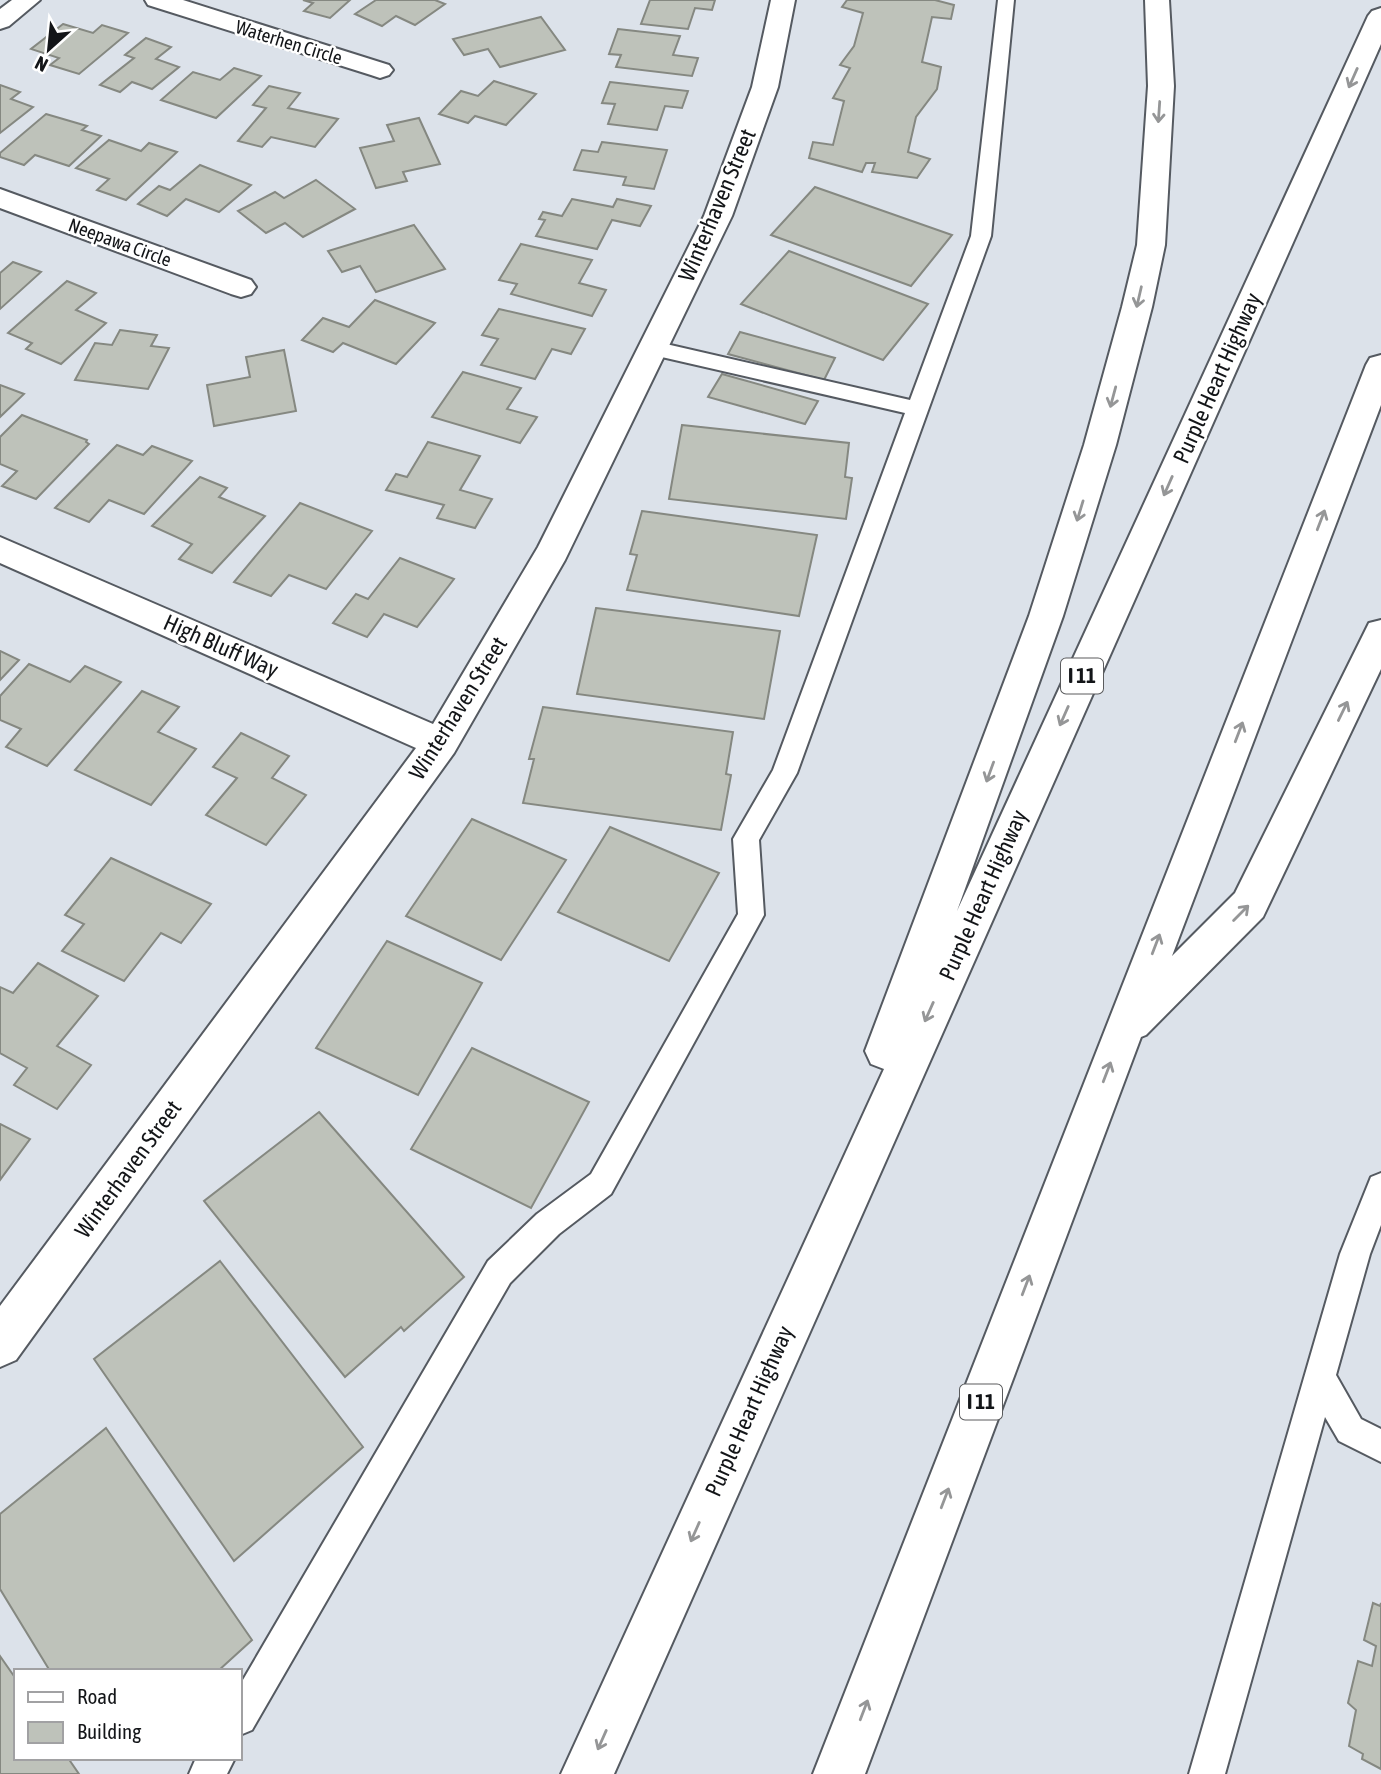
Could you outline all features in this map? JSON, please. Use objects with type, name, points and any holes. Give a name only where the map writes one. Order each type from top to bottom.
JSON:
[{"type":"main road","points":[[0,22],[28,0]]},
{"type":"main road","name":"Waterhen Circle","points":[[157,0],[380,71]]},
{"type":"main road","name":"Winterhaven Street","points":[[0,1344],[441,743],[553,551],[718,216],[765,88],[783,0]]},
{"type":"main road","points":[[783,1336],[1042,628],[1100,445],[1151,245],[1161,86],[1157,0]]},
{"type":"main road","name":"Purple Heart Highway","points":[[587,1774],[1381,16]]},
{"type":"main road","name":"Neepawa Circle","points":[[0,198],[240,286]]},
{"type":"main road","name":"I 11","points":[[839,1774],[1381,365]]},
{"type":"main road","name":"High Bluff Way","points":[[0,549],[441,743]]},
{"type":"main road","points":[[1123,1030],[1249,905],[1381,633]]},
{"type":"lane","points":[[242,1715],[499,1272],[548,1224],[601,1184],[751,915],[746,839],[784,773],[981,236],[1006,0]]},
{"type":"lane","points":[[653,348],[918,409]]},
{"type":"lane","points":[[1207,1774],[1355,1254],[1381,1187]]},
{"type":"lane","points":[[1320,1378],[1350,1430],[1381,1446]]},
{"type":"building","points":[[303,0],[350,0],[330,18],[304,11],[313,3]]},
{"type":"building","points":[[376,0],[435,0],[445,4],[415,25],[396,16],[382,26],[355,14]]},
{"type":"building","points":[[650,0],[715,0],[712,10],[695,8],[688,29],[641,24]]},
{"type":"building","points":[[847,0],[935,0],[954,5],[951,19],[932,17],[922,62],[941,67],[937,89],[916,117],[908,152],[930,159],[917,178],[872,172],[875,163],[866,163],[862,172],[809,158],[813,142],[833,145],[844,101],[833,98],[850,68],[840,65],[854,46],[863,13],[842,7]]},
{"type":"building","points":[[541,17],[565,50],[500,67],[488,49],[464,55],[453,39]]},
{"type":"building","points":[[63,24],[93,33],[102,25],[128,33],[79,74],[50,65],[59,58],[31,49]]},
{"type":"building","points":[[618,29],[680,36],[673,55],[698,58],[692,76],[616,67],[621,55],[609,54]]},
{"type":"building","points":[[146,38],[171,47],[156,59],[179,67],[152,89],[132,82],[120,92],[100,85],[134,58],[125,55]]},
{"type":"building","points":[[234,68],[261,76],[216,118],[161,100],[193,72],[220,80]]},
{"type":"building","points":[[494,81],[536,94],[506,125],[475,116],[468,123],[439,114],[461,91],[478,96]]},
{"type":"building","points":[[610,82],[688,91],[682,108],[665,106],[657,130],[608,124],[615,104],[602,103]]},
{"type":"building","points":[[0,85],[20,92],[11,99],[33,107],[0,133]]},
{"type":"building","points":[[269,86],[300,93],[288,108],[338,119],[315,147],[271,137],[262,147],[238,141],[266,108],[253,105]]},
{"type":"building","points":[[46,114],[87,126],[82,130],[101,136],[69,166],[35,155],[24,165],[0,157],[0,153]]},
{"type":"building","points":[[419,118],[440,164],[403,172],[407,181],[376,188],[360,148],[394,141],[387,125]]},
{"type":"building","points":[[109,140],[141,151],[149,143],[177,152],[126,200],[97,190],[109,179],[76,168]]},
{"type":"building","points":[[602,142],[667,150],[654,189],[623,185],[626,177],[574,170],[582,150],[598,152]]},
{"type":"building","points":[[200,165],[251,185],[219,212],[186,199],[167,216],[138,204],[159,186],[170,190]]},
{"type":"building","points":[[316,180],[355,209],[303,237],[285,223],[266,233],[238,211],[275,192],[284,198]]},
{"type":"building","points":[[815,187],[952,235],[911,286],[771,235]]},
{"type":"building","points":[[572,199],[613,207],[617,199],[651,206],[640,226],[612,220],[597,249],[536,236],[545,220],[539,219],[543,212],[562,216]]},
{"type":"building","points":[[414,225],[445,269],[376,292],[360,266],[342,272],[328,251]]},
{"type":"building","points":[[521,244],[592,260],[579,283],[606,290],[592,316],[511,294],[517,284],[499,280]]},
{"type":"building","points":[[789,251],[928,304],[883,360],[741,304]]},
{"type":"building","points":[[13,262],[41,272],[0,309],[0,273]]},
{"type":"building","points":[[67,281],[96,293],[76,310],[106,323],[61,364],[26,349],[32,343],[8,333]]},
{"type":"building","points":[[375,300],[435,323],[396,364],[343,343],[333,352],[302,340],[323,318],[349,327]]},
{"type":"building","points":[[499,309],[585,329],[571,354],[552,349],[535,379],[481,365],[498,339],[482,335]]},
{"type":"building","points":[[120,330],[157,335],[151,346],[169,348],[148,389],[75,380],[95,343],[112,345]]},
{"type":"building","points":[[740,332],[835,358],[824,380],[728,354]]},
{"type":"building","points":[[284,350],[296,411],[214,426],[207,385],[250,377],[246,357]]},
{"type":"building","points":[[463,372],[521,388],[507,409],[537,417],[520,443],[432,417]]},
{"type":"building","points":[[722,374],[818,401],[805,424],[708,397]]},
{"type":"building","points":[[0,385],[24,394],[0,417]]},
{"type":"building","points":[[22,415],[87,440],[89,444],[36,499],[2,486],[17,471],[0,464],[0,437]]},
{"type":"building","points":[[682,425],[849,443],[845,477],[852,478],[846,519],[669,499]]},
{"type":"building","points":[[428,442],[480,456],[460,490],[492,499],[475,528],[437,518],[444,505],[386,490],[396,474],[407,477]]},
{"type":"building","points":[[117,445],[143,455],[152,446],[192,461],[144,514],[109,500],[89,522],[55,508]]},
{"type":"building","points":[[200,477],[227,488],[219,497],[265,516],[212,573],[179,559],[192,544],[152,526]]},
{"type":"building","points":[[300,503],[372,531],[326,589],[289,575],[271,596],[234,582]]},
{"type":"building","points":[[642,511],[817,535],[799,616],[627,590],[637,555],[630,554]]},
{"type":"building","points":[[400,558],[454,579],[417,627],[384,614],[367,637],[333,623],[356,594],[368,599]]},
{"type":"building","points":[[596,608],[780,631],[764,719],[577,694]]},
{"type":"building","points":[[0,651],[19,660],[0,680]]},
{"type":"building","points":[[29,664],[70,682],[85,666],[121,682],[47,766],[6,747],[21,729],[0,720],[0,696]]},
{"type":"building","points":[[142,691],[179,707],[158,732],[196,749],[151,805],[75,770]]},
{"type":"building","points":[[543,707],[733,732],[726,774],[731,775],[721,830],[523,803],[534,759],[529,759]]},
{"type":"building","points":[[241,733],[289,756],[272,778],[306,795],[266,845],[206,815],[237,778],[213,767]]},
{"type":"building","points":[[472,819],[566,860],[501,960],[406,916]]},
{"type":"building","points":[[610,827],[719,873],[669,961],[558,912]]},
{"type":"building","points":[[111,858],[211,904],[181,943],[161,933],[124,981],[62,951],[84,924],[65,915]]},
{"type":"building","points":[[387,941],[482,983],[418,1095],[316,1048]]},
{"type":"building","points":[[38,963],[98,996],[57,1046],[91,1065],[57,1109],[14,1085],[27,1068],[0,1053],[0,987],[13,993]]},
{"type":"building","points":[[472,1048],[589,1102],[531,1208],[411,1149]]},
{"type":"building","points":[[319,1112],[464,1277],[404,1331],[401,1327],[345,1377],[204,1201]]},
{"type":"building","points":[[0,1124],[30,1139],[0,1180]]},
{"type":"building","points":[[220,1261],[363,1447],[234,1561],[94,1359]]},
{"type":"building","points":[[106,1428],[252,1640],[220,1669],[49,1669],[0,1589],[0,1514]]},
{"type":"building","points":[[1373,1603],[1380,1606],[1381,1603],[1381,1769],[1362,1759],[1363,1754],[1349,1746],[1356,1710],[1348,1703],[1358,1661],[1372,1666],[1376,1646],[1364,1640]]},
{"type":"building","points":[[0,1656],[14,1676],[14,1760],[69,1760],[79,1774],[0,1774]]}]
